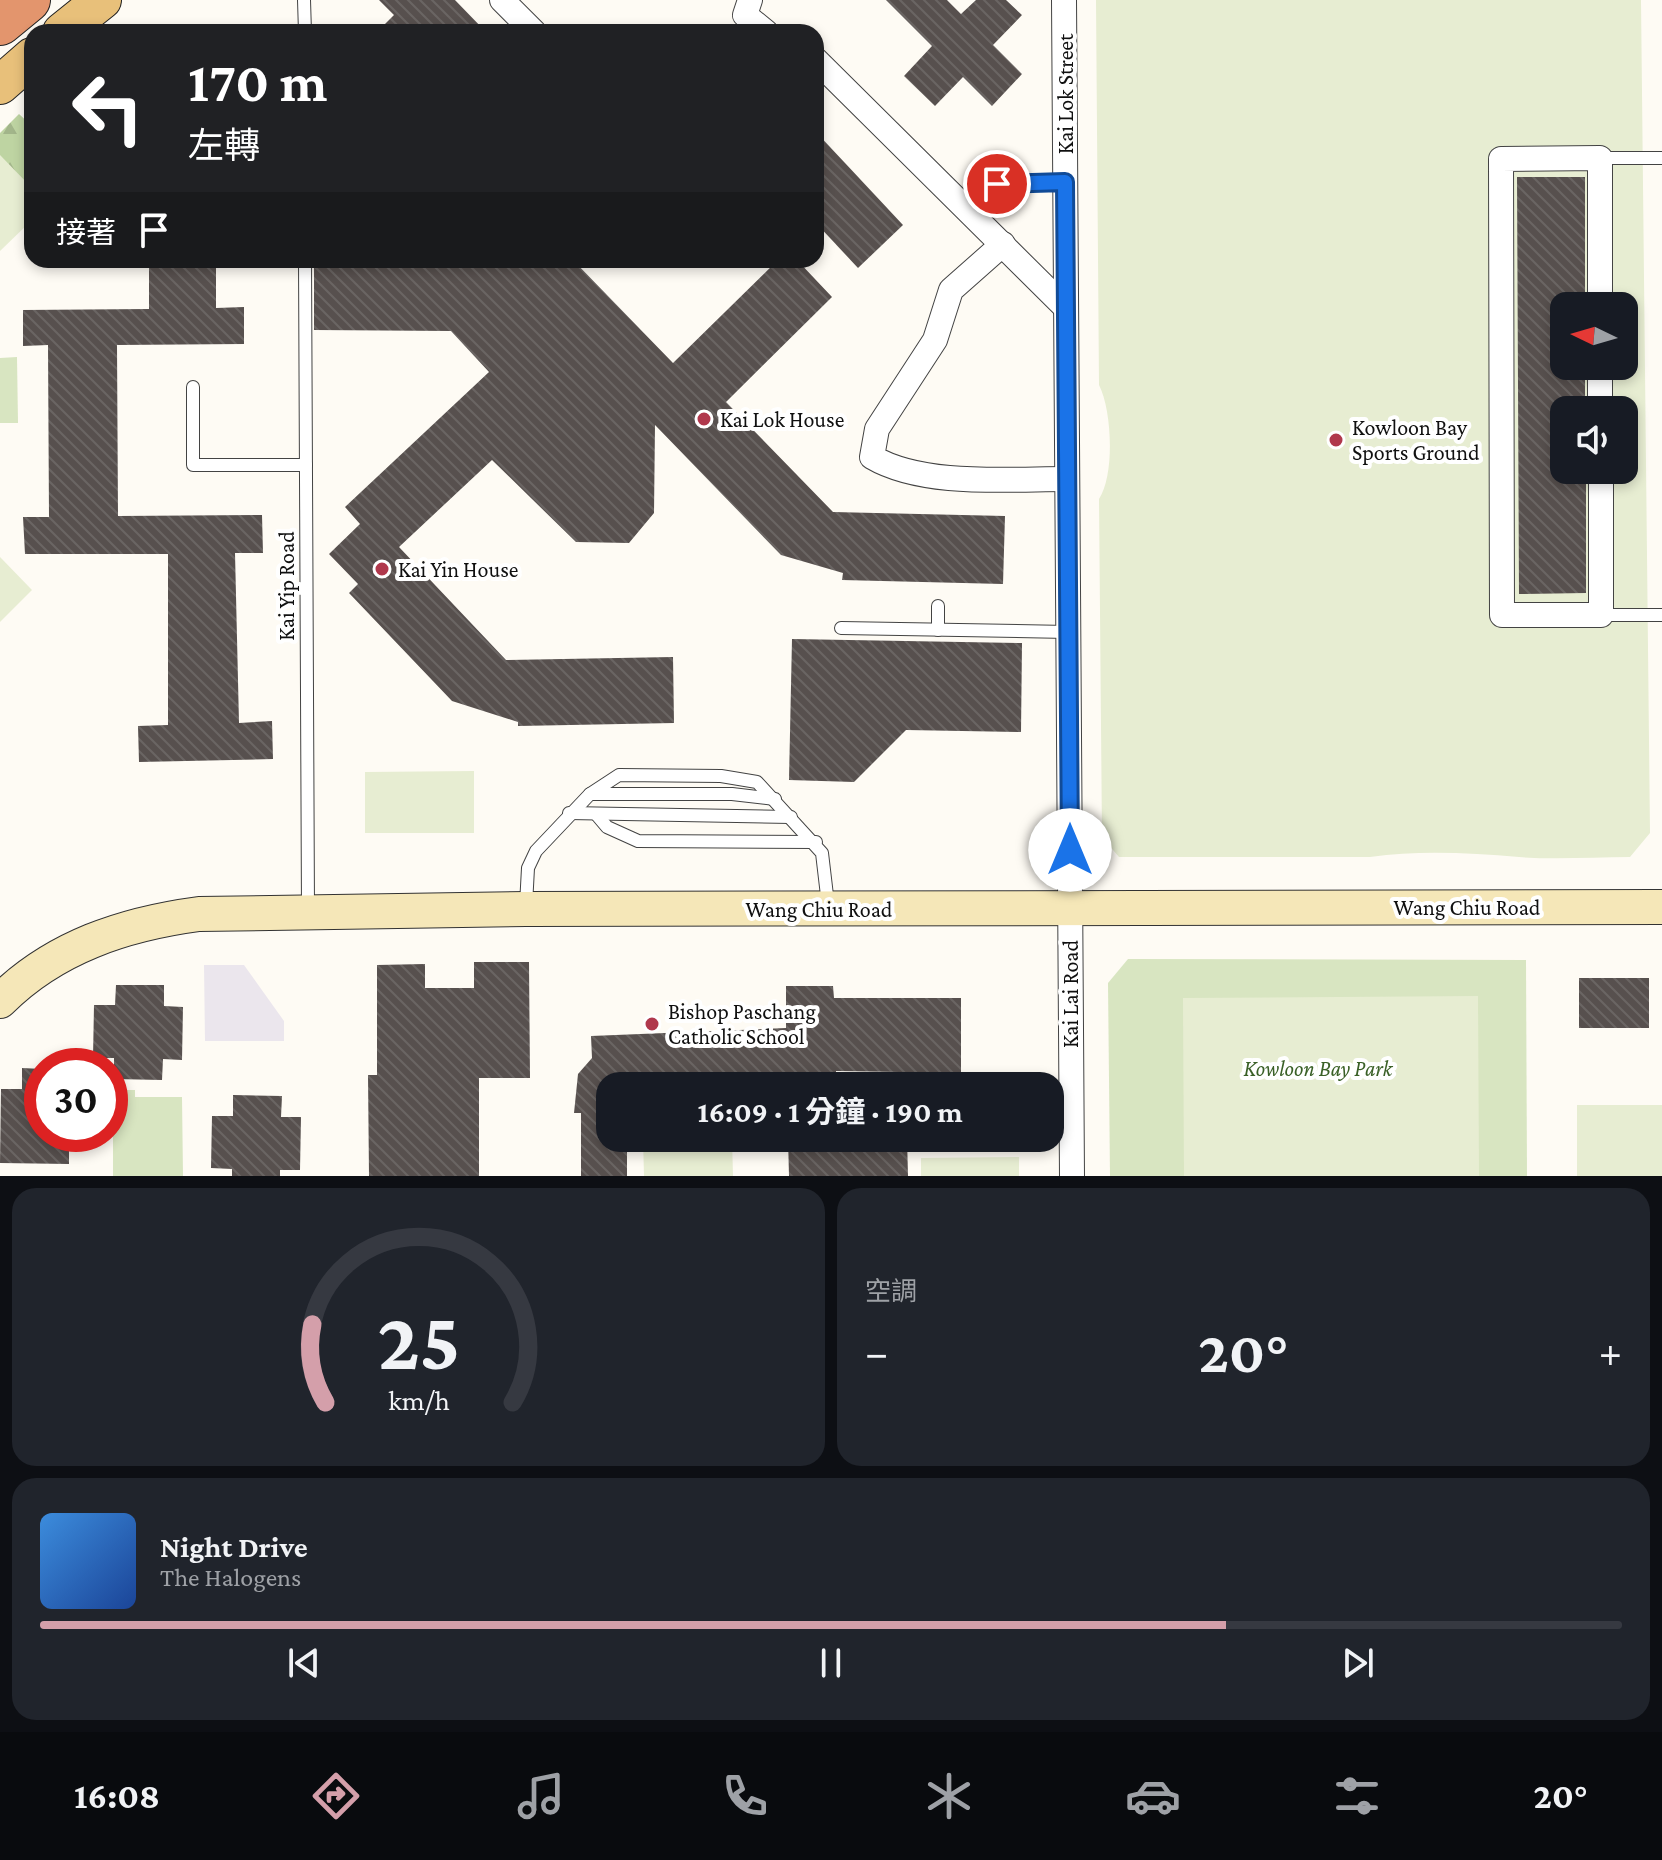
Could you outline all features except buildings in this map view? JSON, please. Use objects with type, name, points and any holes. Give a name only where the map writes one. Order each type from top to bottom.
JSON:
[{"type":"highway","points":[[0,23],[28,0]]},
{"type":"main road","points":[[72,24],[102,0]]},
{"type":"main road","points":[[0,85],[24,64]]},
{"type":"street","points":[[502,0],[526,24]]},
{"type":"street","name":"Kai Lok Street","points":[[1064,0],[1070,907]]},
{"type":"street","points":[[824,68],[1066,308]]},
{"type":"street","points":[[1600,292],[1600,158],[1501,159],[1502,615],[1601,615],[1601,484]]},
{"type":"street","points":[[1003,244],[951,290],[935,340],[877,429],[872,457],[893,469],[927,476],[1067,479]]},
{"type":"street","name":"Kai Lai Road","points":[[1070,907],[1072,1176]]},
{"type":"street","name":"Wang Chiu Road","points":[[0,1001],[26,977],[60,954],[104,935],[159,920],[199,914],[526,909],[1662,907]]},
{"type":"lane","points":[[304,0],[305,24]]},
{"type":"lane","points":[[1600,158],[1662,158]]},
{"type":"lane","points":[[997,184],[1065,182]]},
{"type":"lane","name":"Kai Yip Road","points":[[305,268],[308,912]]},
{"type":"lane","points":[[193,387],[193,465],[306,465]]},
{"type":"lane","points":[[938,606],[938,630]]},
{"type":"lane","points":[[1601,615],[1662,615]]},
{"type":"lane","points":[[841,628],[1068,632]]},
{"type":"lane","points":[[526,909],[528,868],[536,851],[569,813],[590,794],[619,775],[721,776],[757,782],[816,842],[826,868],[828,909]]},
{"type":"lane","points":[[590,794],[732,794],[775,799]]},
{"type":"lane","points":[[569,813],[791,817]]},
{"type":"lane","points":[[596,814],[607,827],[638,841],[816,842]]},
{"type":"shaded area","points":[[204,965],[244,965],[284,1021],[284,1041],[205,1041]]},
{"type":"green space","name":"Kowloon Bay Sports Ground","points":[[1096,0],[1641,0],[1650,833],[1630,857],[1546,858],[1426,853],[1370,857],[1119,857],[1102,837],[1099,499],[1108,475],[1110,442],[1099,385]]},
{"type":"green space","points":[[19,114],[24,119],[24,211],[0,163],[0,133]]},
{"type":"green space","points":[[0,155],[24,180],[24,228],[0,251]]},
{"type":"green space","points":[[17,357],[18,423],[0,423],[0,358]]},
{"type":"green space","points":[[0,557],[32,590],[0,622]]},
{"type":"green space","points":[[474,771],[474,833],[365,833],[365,772]]},
{"type":"green space","name":"Kowloon Bay Park","points":[[1128,959],[1526,960],[1527,1176],[1110,1176],[1108,983]]},
{"type":"green space","points":[[1478,996],[1479,1176],[1184,1176],[1183,998]]},
{"type":"green space","points":[[128,1090],[135,1090],[135,1097],[182,1097],[183,1176],[113,1176],[113,1152],[128,1152]]},
{"type":"green space","points":[[1577,1105],[1662,1105],[1662,1176],[1577,1176]]},
{"type":"green space","points":[[643,1152],[732,1152],[733,1176],[644,1176]]},
{"type":"green space","points":[[1019,1157],[1019,1176],[921,1176],[921,1158]]},
{"type":"place","name":"Kai Lok House","points":[[704,419]]},
{"type":"place","name":"Kowloon Bay Sports Ground","points":[[1336,440]]},
{"type":"place","name":"Kai Yin House","points":[[382,569]]},
{"type":"place","name":"Bishop Paschang Catholic School","points":[[652,1024]]},
{"type":"route","points":[[997,184],[1065,182],[1070,850]]}]
